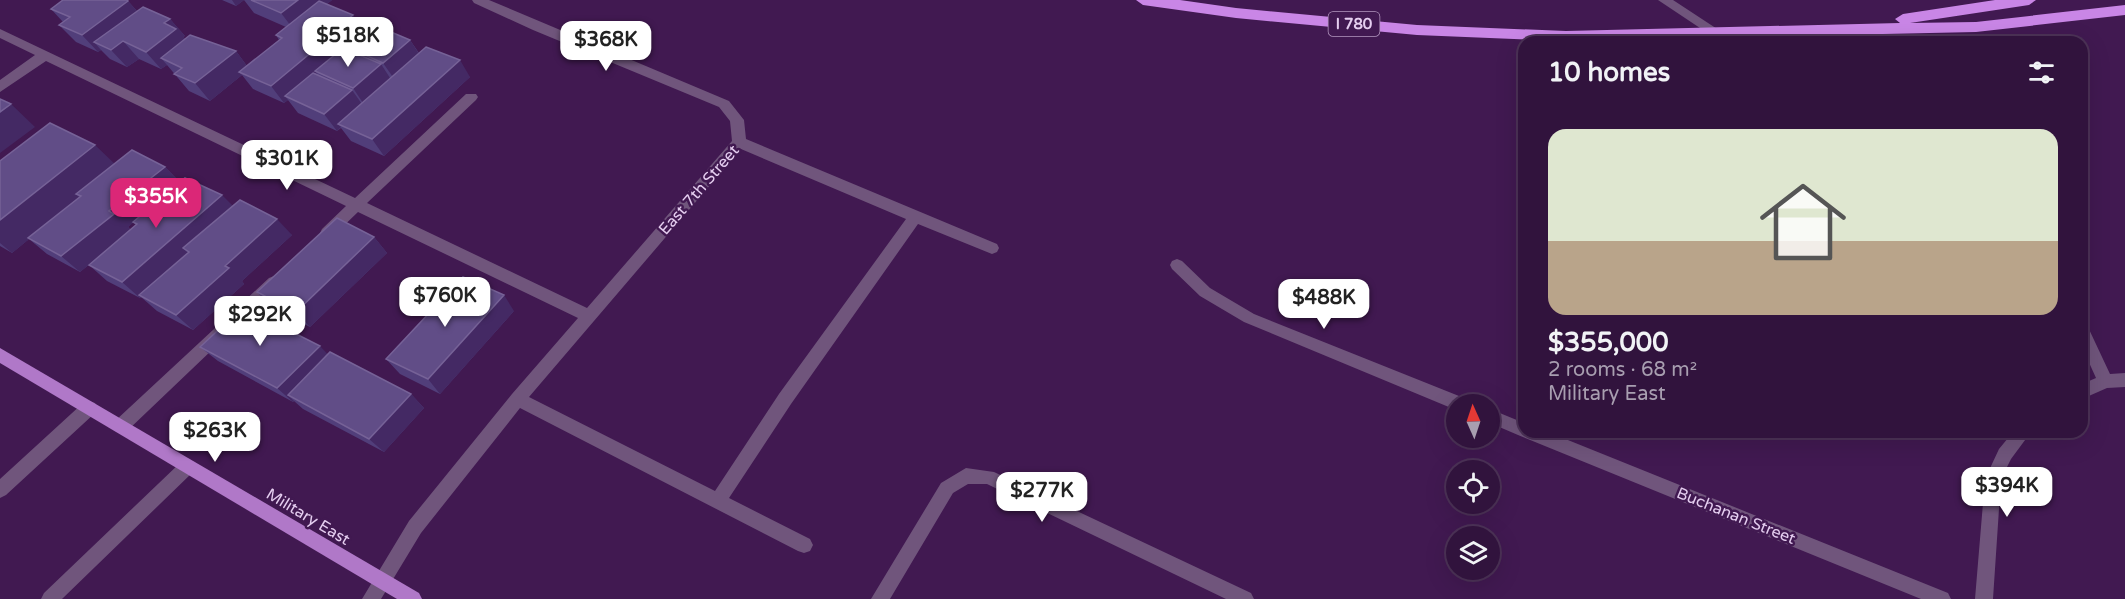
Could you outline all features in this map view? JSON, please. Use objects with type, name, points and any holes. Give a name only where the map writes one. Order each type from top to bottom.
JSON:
[{"type":"highway","name":"I 780","points":[[1143,0],[1236,13],[1417,30],[1566,36],[1704,35],[1848,29],[2029,0]]},
{"type":"highway","points":[[1848,29],[1976,27],[2125,9]]},
{"type":"main road","name":"Military East","points":[[0,355],[413,599]]},
{"type":"street","points":[[478,0],[537,27],[724,104],[737,120],[739,142]]},
{"type":"street","points":[[1664,0],[1721,36]]},
{"type":"street","points":[[0,33],[590,317]]},
{"type":"street","points":[[0,87],[45,55]]},
{"type":"street","points":[[312,247],[471,97]]},
{"type":"street","name":"East 7th Street","points":[[370,599],[383,582],[415,527],[518,399],[739,142],[992,248]]},
{"type":"street","points":[[718,501],[785,399],[915,217]]},
{"type":"street","points":[[1177,266],[1205,292],[1249,318],[1446,398]]},
{"type":"street","points":[[121,426],[286,271]]},
{"type":"street","points":[[2088,343],[2105,381]]},
{"type":"street","points":[[2088,389],[2105,381],[2125,380]]},
{"type":"street","points":[[518,399],[804,545]]},
{"type":"street","points":[[0,490],[89,408]]},
{"type":"street","points":[[1500,420],[1518,428]]},
{"type":"street","name":"Buchanan Street","points":[[1545,438],[1942,599]]},
{"type":"street","points":[[1984,599],[1993,479],[2005,454],[2018,438]]},
{"type":"street","points":[[50,599],[187,467]]},
{"type":"street","points":[[880,599],[947,488],[966,477],[988,477],[1245,599]]},
{"type":"building","points":[[63,0],[128,1],[82,35],[59,25],[70,17],[51,9]]},
{"type":"building","points":[[251,0],[298,0],[281,13]]},
{"type":"building","points":[[319,1],[353,15],[271,86],[239,72],[282,38],[276,35]]},
{"type":"building","points":[[143,7],[170,19],[164,23],[176,29],[146,52],[123,41],[111,50],[94,42]]},
{"type":"building","points":[[372,24],[410,40],[383,63],[345,46]]},
{"type":"building","points":[[190,35],[236,51],[195,83],[174,74],[182,68],[161,58]]},
{"type":"building","points":[[426,47],[460,60],[372,139],[338,124]]},
{"type":"building","points":[[343,48],[381,64],[353,88],[315,71]]},
{"type":"building","points":[[313,73],[352,90],[324,114],[285,96]]},
{"type":"building","points":[[0,99],[11,104],[0,112]]},
{"type":"building","points":[[50,123],[95,145],[0,220],[0,161]]},
{"type":"building","points":[[132,150],[165,167],[109,211],[114,214],[61,256],[28,238],[81,196],[76,194]]},
{"type":"building","points":[[185,178],[222,195],[122,282],[89,265],[137,224],[133,222]]},
{"type":"building","points":[[240,200],[277,219],[225,266],[229,268],[176,315],[139,295],[189,252],[183,248]]},
{"type":"building","points":[[337,218],[374,237],[296,312],[257,292]]},
{"type":"building","points":[[463,277],[504,295],[428,379],[386,359]]},
{"type":"building","points":[[243,307],[320,346],[277,388],[200,347]]},
{"type":"building","points":[[330,352],[411,394],[369,439],[288,395]]}]
